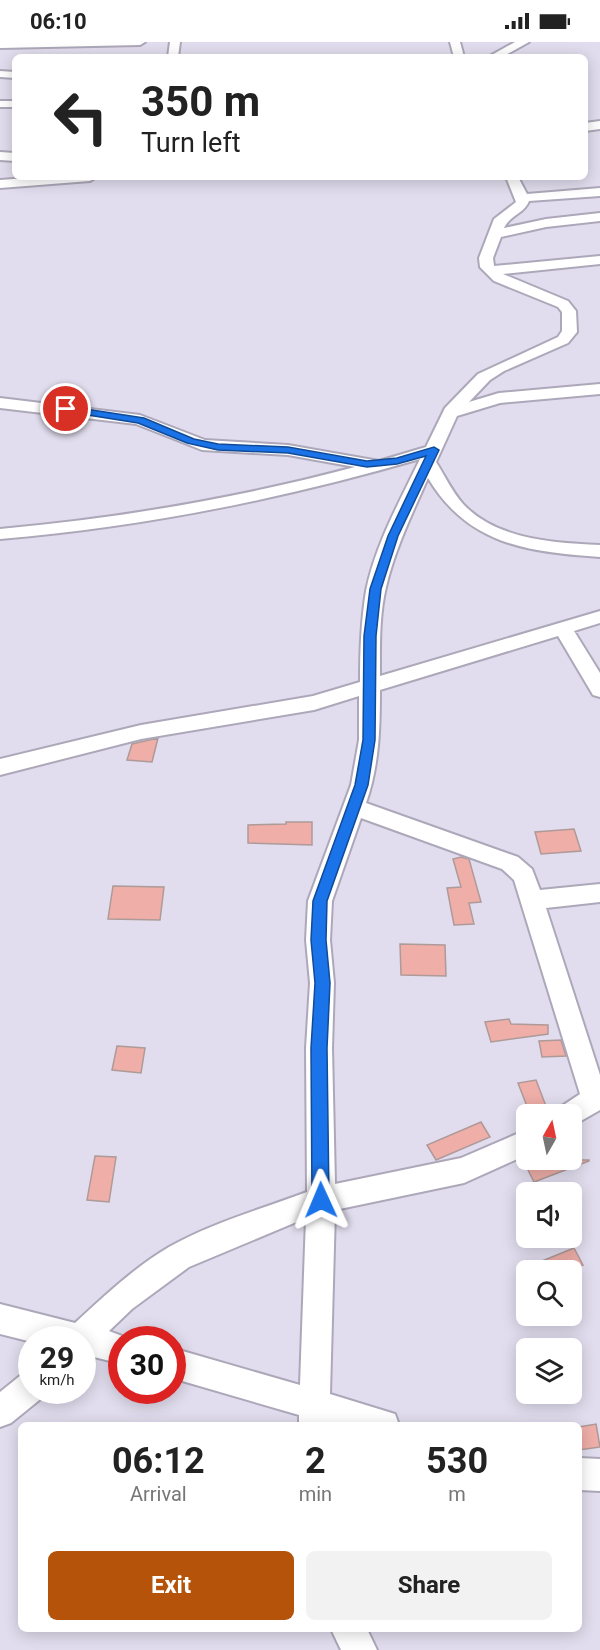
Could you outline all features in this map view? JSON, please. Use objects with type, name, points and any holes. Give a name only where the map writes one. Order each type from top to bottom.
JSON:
[{"type":"street","points":[[0,45],[141,42]]},
{"type":"street","points":[[499,54],[524,42]]},
{"type":"street","points":[[0,184],[51,180]]},
{"type":"street","points":[[314,1415],[321,1200],[319,1048],[322,983],[318,940],[320,901],[362,785],[369,740],[370,636],[376,589],[393,536],[451,412],[484,377],[563,340],[570,332],[569,311],[563,304],[507,282],[490,271],[486,258],[501,219],[520,207],[522,198],[513,180]]},
{"type":"street","points":[[522,198],[600,192]]},
{"type":"street","points":[[495,234],[600,217]]},
{"type":"street","points":[[490,271],[600,260]]},
{"type":"street","points":[[451,412],[499,398],[600,388]]},
{"type":"street","points":[[0,403],[140,420],[190,441],[218,447],[288,450],[367,464],[431,457]]},
{"type":"street","points":[[431,457],[461,511],[473,521],[500,533],[536,544],[600,551]]},
{"type":"street","points":[[0,534],[67,529],[244,500],[333,480],[397,461]]},
{"type":"street","points":[[0,767],[141,732],[314,703],[600,617]]},
{"type":"street","points":[[563,629],[600,690]]},
{"type":"street","points":[[354,807],[510,863],[524,875],[597,1098],[582,1107]]},
{"type":"street","points":[[533,900],[600,892]]},
{"type":"street","points":[[92,1326],[122,1299],[179,1257],[245,1228],[321,1200],[464,1170],[516,1147]]},
{"type":"street","points":[[0,1319],[29,1326]]},
{"type":"street","points":[[186,1369],[314,1415],[363,1422]]},
{"type":"street","points":[[0,1412],[18,1397]]},
{"type":"street","points":[[582,1474],[600,1475]]},
{"type":"street","points":[[350,1632],[360,1650]]},
{"type":"building","points":[[158,738],[152,762],[127,760],[132,744]]},
{"type":"building","points":[[286,822],[312,822],[312,845],[248,843],[248,825],[286,824]]},
{"type":"building","points":[[574,829],[581,851],[541,854],[535,832]]},
{"type":"building","points":[[461,857],[469,859],[481,902],[469,903],[474,924],[454,925],[447,888],[461,887],[453,859]]},
{"type":"building","points":[[113,886],[164,887],[160,920],[108,919]]},
{"type":"building","points":[[400,944],[445,945],[446,976],[401,975]]},
{"type":"building","points":[[509,1019],[511,1024],[548,1025],[548,1034],[491,1042],[485,1022]]},
{"type":"building","points":[[561,1040],[566,1056],[542,1057],[539,1041]]},
{"type":"building","points":[[117,1046],[145,1048],[141,1073],[112,1070]]},
{"type":"building","points":[[536,1080],[545,1104],[526,1104],[518,1083]]},
{"type":"building","points":[[481,1122],[490,1137],[436,1160],[427,1145]]},
{"type":"building","points":[[95,1156],[116,1157],[109,1202],[87,1200]]},
{"type":"building","points":[[528,1170],[565,1170],[534,1182]]},
{"type":"building","points":[[574,1248],[580,1260],[545,1260]]},
{"type":"building","points":[[596,1424],[600,1447],[582,1450],[582,1426]]},
{"type":"route","points":[[66,409],[140,420],[202,445],[288,450],[334,460],[367,464],[397,461],[434,450],[393,536],[376,589],[370,636],[369,740],[362,785],[343,842],[327,876],[320,901],[318,940],[322,983],[319,1048],[321,1200]]}]
